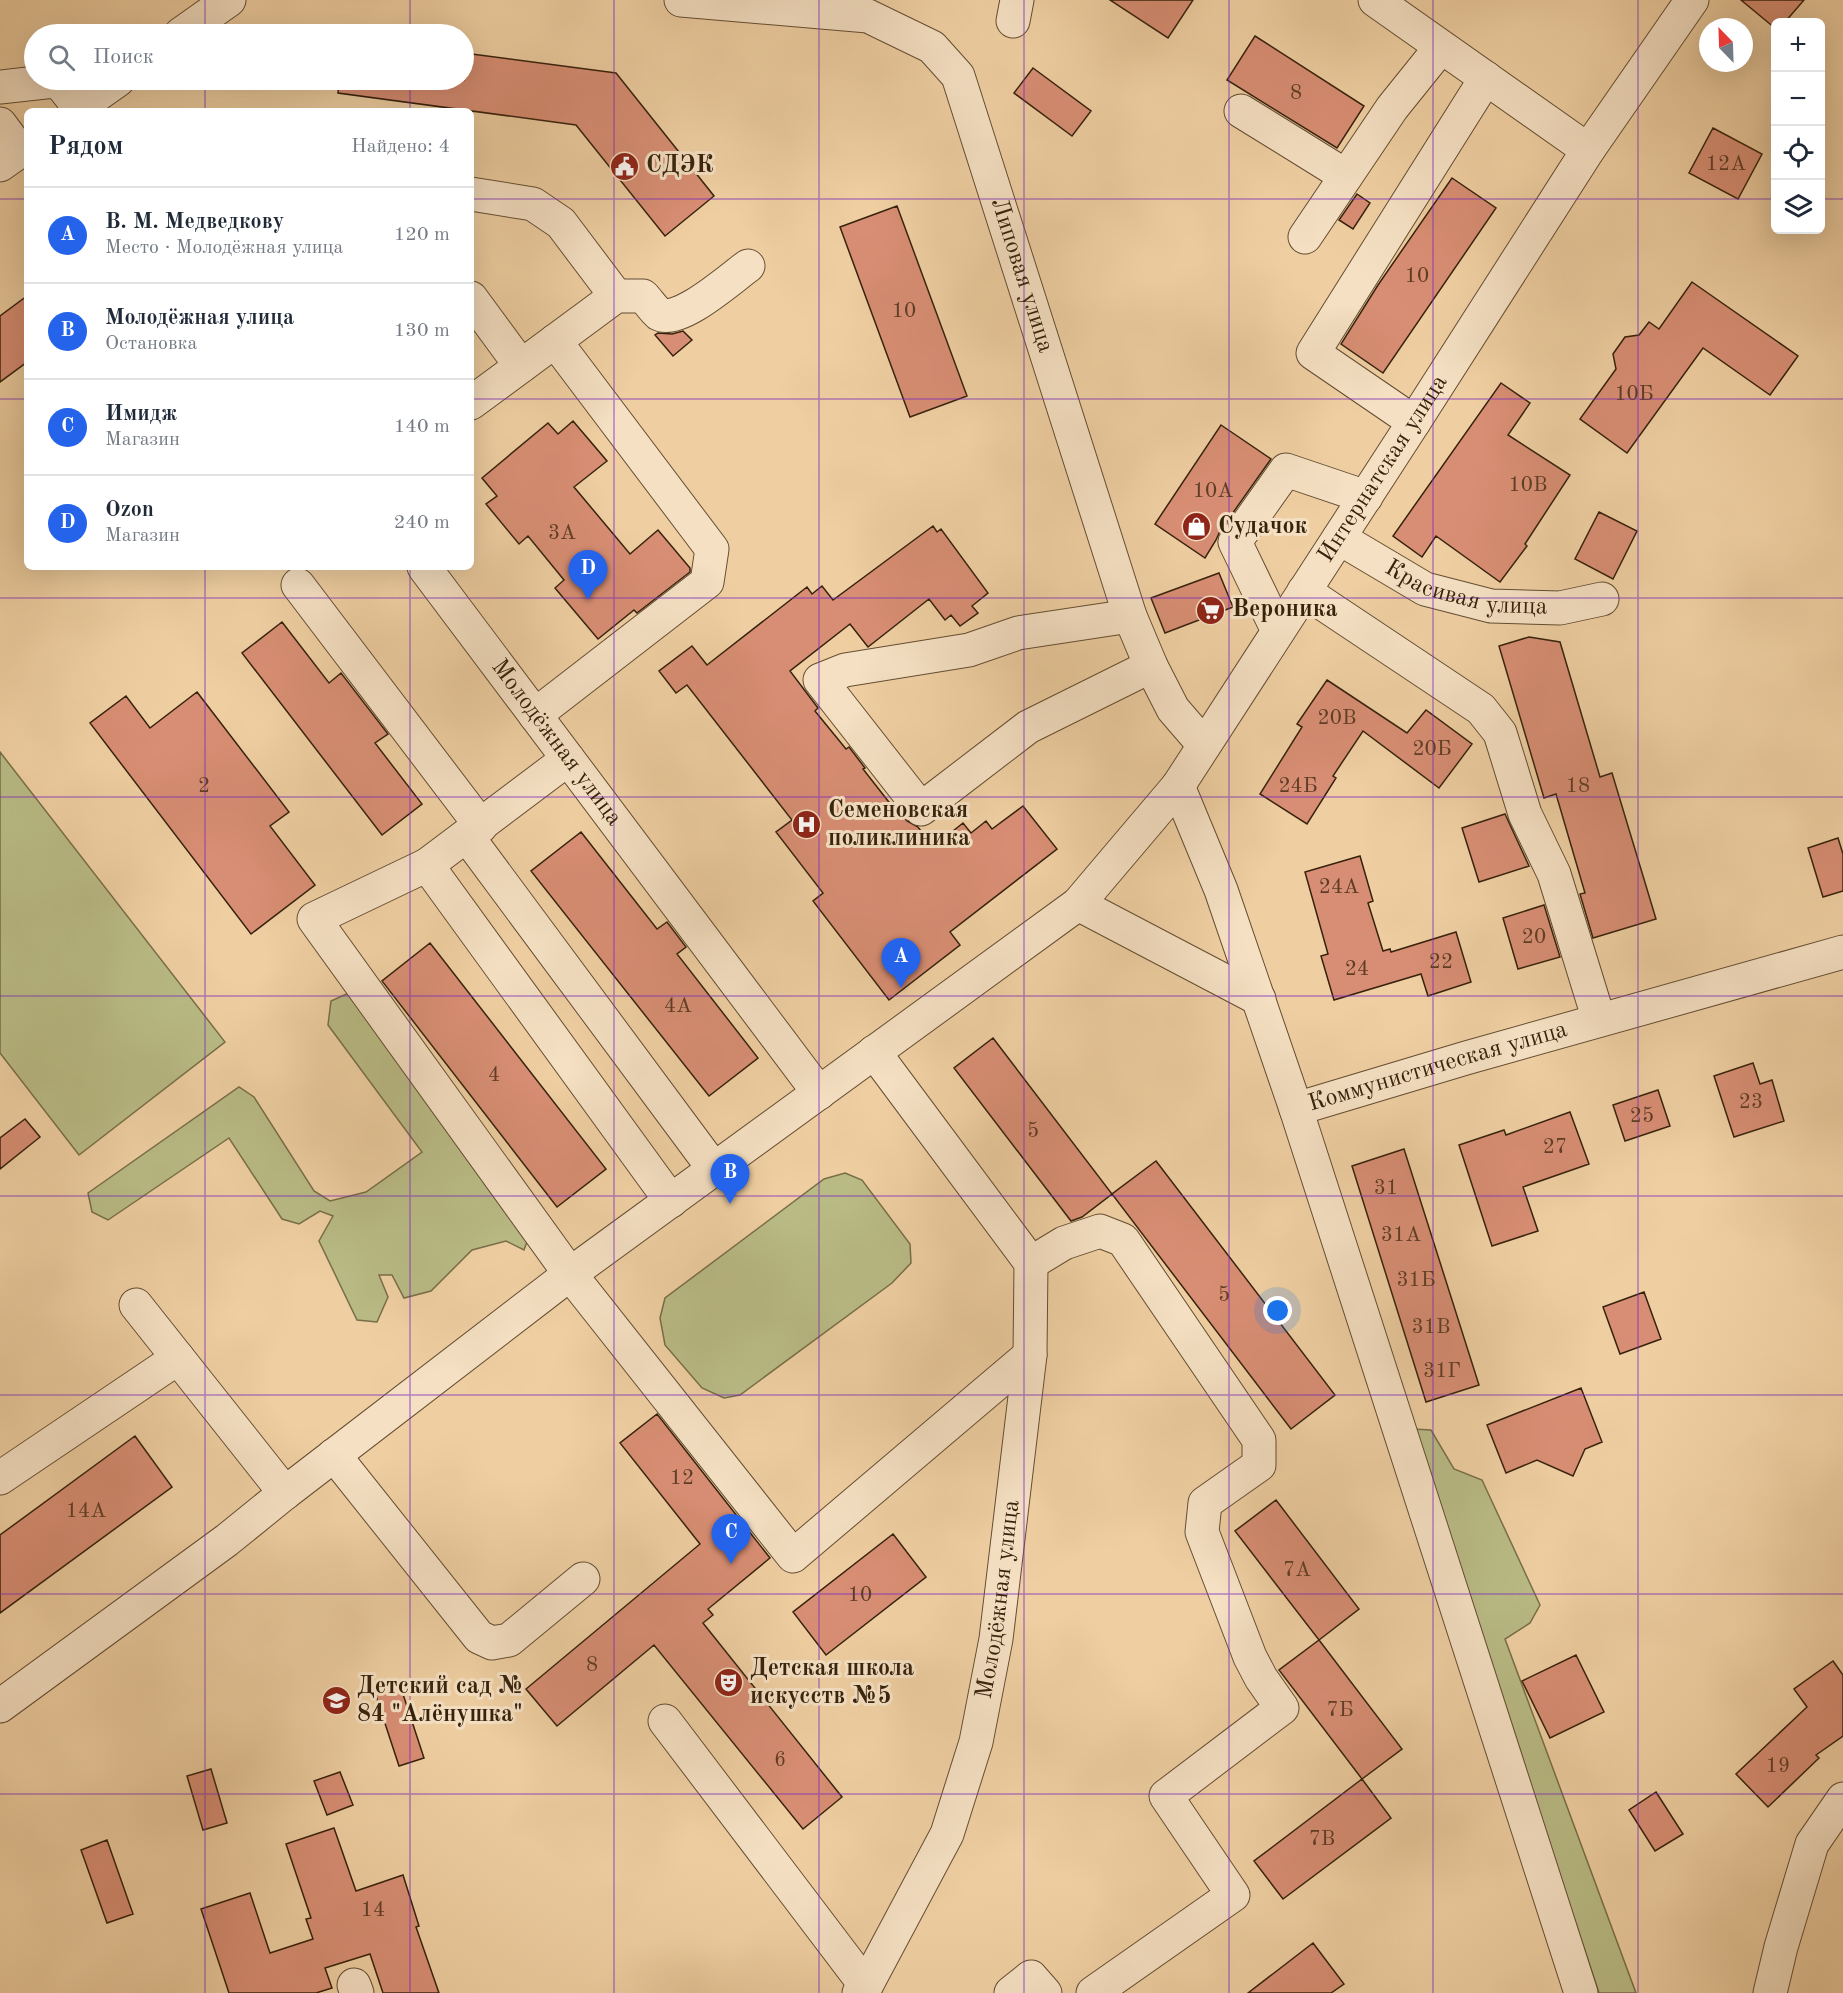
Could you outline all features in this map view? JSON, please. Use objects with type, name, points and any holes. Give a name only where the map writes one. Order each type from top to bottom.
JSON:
[{"type":"street","points":[[195,24],[229,0]]},
{"type":"street","name":"Липовая улица","points":[[681,0],[868,16],[932,47],[958,76],[1130,616],[1151,666],[1173,709],[1204,745]]},
{"type":"street","points":[[1375,0],[1588,150]]},
{"type":"street","name":"Интернатская улица","points":[[0,1707],[227,1540],[334,1455],[570,1275],[1078,904],[1178,786],[1588,150],[1692,0]]},
{"type":"street","points":[[1305,237],[1392,108],[1441,46]]},
{"type":"street","points":[[1414,422],[1313,353],[1486,78]]},
{"type":"street","points":[[0,87],[24,84]]},
{"type":"street","points":[[65,90],[77,108]]},
{"type":"street","points":[[81,108],[105,90]]},
{"type":"street","points":[[1240,111],[1346,176]]},
{"type":"street","points":[[0,124],[16,154]]},
{"type":"street","points":[[474,194],[533,204],[561,223],[616,296]]},
{"type":"street","points":[[474,401],[616,296],[643,296],[660,314],[672,316],[690,309],[748,266]]},
{"type":"street","points":[[474,302],[521,366]]},
{"type":"street","points":[[535,715],[707,582],[712,549],[555,341]]},
{"type":"street","points":[[1278,631],[1235,542],[1286,470],[1366,497]]},
{"type":"street","name":"Красивая улица","points":[[1339,538],[1425,589],[1491,606],[1560,608],[1602,599]]},
{"type":"street","name":"Молодёжная улица","points":[[426,570],[819,1093]]},
{"type":"street","points":[[298,585],[714,1169]]},
{"type":"street","points":[[1304,591],[1481,709],[1500,733],[1526,814],[1554,874],[1599,1020]]},
{"type":"street","points":[[1130,616],[1018,633],[969,650],[845,670],[820,680],[921,808],[1028,727],[1151,666]]},
{"type":"street","points":[[568,759],[427,865],[314,919],[570,1275],[793,1557],[1030,1355]]},
{"type":"street","name":"Коммунистическая улица","points":[[1178,786],[1221,890],[1296,1109],[1599,1020],[1843,952]]},
{"type":"street","points":[[427,865],[671,1201]]},
{"type":"street","points":[[1078,904],[1259,999]]},
{"type":"street","points":[[874,1052],[1031,1263],[1064,1243],[1100,1231],[1123,1240],[1259,1440],[1260,1465],[1205,1503],[1202,1532],[1250,1657],[1261,1678],[1282,1708],[1166,1796],[1233,1895],[1093,1993]]},
{"type":"street","points":[[1296,1109],[1581,1993]]},
{"type":"street","name":"Молодёжная улица","points":[[862,1989],[947,1834],[976,1742],[996,1639],[1030,1355],[1031,1263]]},
{"type":"street","points":[[136,1305],[285,1493]]},
{"type":"street","points":[[0,1478],[178,1358]]},
{"type":"street","points":[[334,1455],[479,1637],[492,1643],[509,1640],[583,1579]]},
{"type":"street","points":[[664,1721],[862,1989]]},
{"type":"street","points":[[1770,1993],[1780,1947],[1812,1844],[1843,1799]]},
{"type":"street","points":[[1011,1993],[1031,1977],[1045,1993]]},
{"type":"green space","points":[[0,752],[225,1042],[79,1155],[0,1053]]},
{"type":"green space","points":[[351,992],[528,1239],[524,1250],[506,1241],[472,1250],[431,1291],[404,1298],[392,1275],[379,1275],[388,1297],[377,1322],[357,1320],[319,1241],[333,1216],[320,1211],[299,1224],[282,1219],[229,1138],[108,1220],[92,1212],[88,1193],[239,1087],[254,1097],[314,1191],[330,1201],[366,1192],[422,1152],[328,1025],[331,1001]]},
{"type":"green space","points":[[845,1173],[862,1180],[910,1244],[911,1263],[892,1283],[740,1395],[724,1398],[702,1388],[665,1345],[660,1318],[665,1298],[824,1179]]},
{"type":"green space","points":[[1412,1429],[1431,1430],[1454,1469],[1482,1480],[1540,1605],[1530,1623],[1505,1639],[1636,1993],[1599,1993]]},
{"type":"building","points":[[1110,0],[1193,0],[1168,38]]},
{"type":"building","points":[[1741,0],[1804,0],[1788,18],[1771,18],[1771,25]]},
{"type":"building","points":[[1255,36],[1364,106],[1337,148],[1227,80]]},
{"type":"building","points":[[474,54],[616,73],[714,196],[665,236],[576,125],[474,111],[474,108],[450,108],[338,93],[338,90],[474,90]]},
{"type":"building","points":[[1033,68],[1091,111],[1072,136],[1014,93]]},
{"type":"building","points":[[1713,128],[1762,154],[1738,199],[1689,173]]},
{"type":"building","points":[[1452,178],[1496,208],[1383,373],[1341,344],[1378,285]]},
{"type":"building","points":[[1357,194],[1370,203],[1353,229],[1339,220]]},
{"type":"building","points":[[897,206],[967,396],[910,417],[840,227]]},
{"type":"building","points":[[1692,282],[1798,356],[1770,395],[1703,348],[1627,453],[1580,419],[1616,369],[1613,354],[1625,337],[1639,335],[1649,322],[1659,329]]},
{"type":"building","points":[[24,298],[24,364],[0,382],[0,316]]},
{"type":"building","points":[[683,331],[692,340],[673,356],[655,335],[658,333],[672,334]]},
{"type":"building","points":[[1501,383],[1530,403],[1508,435],[1570,475],[1525,544],[1527,546],[1500,582],[1436,536],[1422,557],[1393,536]]},
{"type":"building","points":[[573,421],[607,461],[574,487],[630,554],[658,530],[690,568],[690,572],[637,613],[634,610],[598,639],[555,588],[564,580],[528,536],[519,544],[486,504],[497,496],[482,478],[548,423],[558,434]]},
{"type":"building","points":[[1221,425],[1271,459],[1220,531],[1205,558],[1155,524]]},
{"type":"building","points":[[1599,512],[1637,531],[1613,579],[1575,559]]},
{"type":"building","points":[[933,526],[937,532],[941,529],[988,593],[972,606],[978,613],[960,626],[951,615],[945,620],[929,599],[868,647],[850,624],[790,671],[818,708],[815,711],[846,749],[849,747],[892,806],[894,804],[907,821],[918,827],[933,847],[963,823],[971,833],[986,821],[992,829],[1023,806],[1057,849],[950,932],[960,945],[889,1000],[813,901],[823,893],[776,832],[792,820],[687,685],[676,693],[659,671],[692,646],[707,665],[807,587],[812,594],[822,586],[833,600]]},
{"type":"building","points":[[1219,573],[1233,607],[1165,633],[1151,598]]},
{"type":"building","points":[[282,622],[329,683],[341,673],[388,734],[375,743],[422,804],[382,835],[242,653]]},
{"type":"building","points":[[1529,637],[1560,642],[1600,777],[1612,773],[1656,919],[1593,938],[1580,894],[1585,893],[1556,794],[1544,798],[1499,646]]},
{"type":"building","points":[[1327,680],[1407,733],[1426,710],[1472,744],[1439,788],[1363,731],[1333,776],[1336,778],[1307,824],[1260,794],[1302,727],[1297,724]]},
{"type":"building","points":[[197,692],[289,812],[270,826],[315,885],[251,934],[90,723],[126,696],[150,728]]},
{"type":"building","points":[[1505,814],[1529,866],[1479,882],[1462,828]]},
{"type":"building","points":[[581,832],[657,929],[667,922],[686,947],[677,954],[758,1058],[709,1096],[531,871]]},
{"type":"building","points":[[1838,838],[1843,854],[1843,891],[1823,897],[1808,848]]},
{"type":"building","points":[[1360,856],[1373,901],[1368,903],[1383,951],[1390,949],[1391,952],[1456,932],[1471,982],[1428,996],[1421,974],[1334,1000],[1321,956],[1328,954],[1305,872]]},
{"type":"building","points":[[1544,905],[1560,957],[1518,969],[1503,918]]},
{"type":"building","points":[[430,943],[606,1169],[557,1207],[382,981]]},
{"type":"building","points":[[993,1038],[1112,1194],[1082,1217],[1071,1221],[954,1068]]},
{"type":"building","points":[[1753,1063],[1760,1084],[1772,1080],[1784,1121],[1734,1137],[1714,1076]]},
{"type":"building","points":[[1658,1090],[1670,1126],[1625,1141],[1613,1105]]},
{"type":"building","points":[[1570,1112],[1589,1164],[1523,1187],[1538,1231],[1492,1246],[1459,1145],[1504,1130],[1506,1135]]},
{"type":"building","points":[[25,1119],[40,1137],[0,1169],[0,1138]]},
{"type":"building","points":[[1404,1149],[1479,1385],[1426,1402],[1352,1166]]},
{"type":"building","points":[[1156,1161],[1335,1395],[1291,1429],[1112,1194]]},
{"type":"building","points":[[1644,1292],[1661,1339],[1620,1354],[1603,1307]]},
{"type":"building","points":[[1581,1388],[1602,1442],[1585,1449],[1573,1476],[1537,1460],[1506,1473],[1487,1425]]},
{"type":"building","points":[[657,1414],[770,1558],[708,1609],[713,1615],[703,1623],[842,1797],[803,1829],[654,1645],[557,1726],[526,1689],[700,1544],[620,1443]]},
{"type":"building","points":[[135,1436],[172,1487],[0,1613],[0,1535]]},
{"type":"building","points":[[1276,1500],[1359,1609],[1319,1640],[1235,1531]]},
{"type":"building","points":[[893,1534],[926,1577],[826,1655],[793,1612]]},
{"type":"building","points":[[1319,1640],[1402,1749],[1362,1779],[1279,1670]]},
{"type":"building","points":[[1576,1655],[1604,1712],[1550,1738],[1522,1681]]},
{"type":"building","points":[[1833,1661],[1843,1675],[1843,1736],[1816,1755],[1819,1758],[1768,1807],[1736,1774],[1807,1707],[1794,1689]]},
{"type":"building","points":[[399,1682],[424,1758],[399,1766],[374,1690]]},
{"type":"building","points":[[211,1769],[227,1823],[203,1830],[187,1776]]},
{"type":"building","points":[[340,1772],[353,1805],[327,1815],[314,1781]]},
{"type":"building","points":[[1362,1779],[1391,1818],[1283,1899],[1254,1861]]},
{"type":"building","points":[[1656,1792],[1683,1834],[1655,1851],[1629,1810]]},
{"type":"building","points":[[334,1828],[356,1891],[403,1875],[419,1926],[416,1927],[439,1993],[383,1993],[370,1954],[325,1968],[332,1988],[316,1993],[229,1993],[201,1909],[250,1893],[270,1953],[313,1939],[306,1919],[311,1918],[286,1844]]},
{"type":"building","points":[[107,1840],[133,1914],[107,1923],[81,1850]]},
{"type":"building","points":[[1313,1943],[1344,1984],[1331,1993],[1248,1993]]},
{"type":"place","name":"СДЭК","points":[[625,166]]},
{"type":"place","name":"Судачок","points":[[1197,527]]},
{"type":"place","name":"Ozon","points":[[588,600]]},
{"type":"place","name":"Вероника","points":[[1211,610]]},
{"type":"place","name":"Семеновская поликлиника","points":[[807,825]]},
{"type":"place","name":"В. М. Медведкову","points":[[901,988]]},
{"type":"place","name":"Молодёжная улица","points":[[730,1204]]},
{"type":"place","name":"Имидж","points":[[731,1564]]},
{"type":"place","name":"Детская школа искусств №5","points":[[729,1683]]},
{"type":"place","name":"Детский сад № 84 \"Алёнушка\"","points":[[336,1701]]}]
